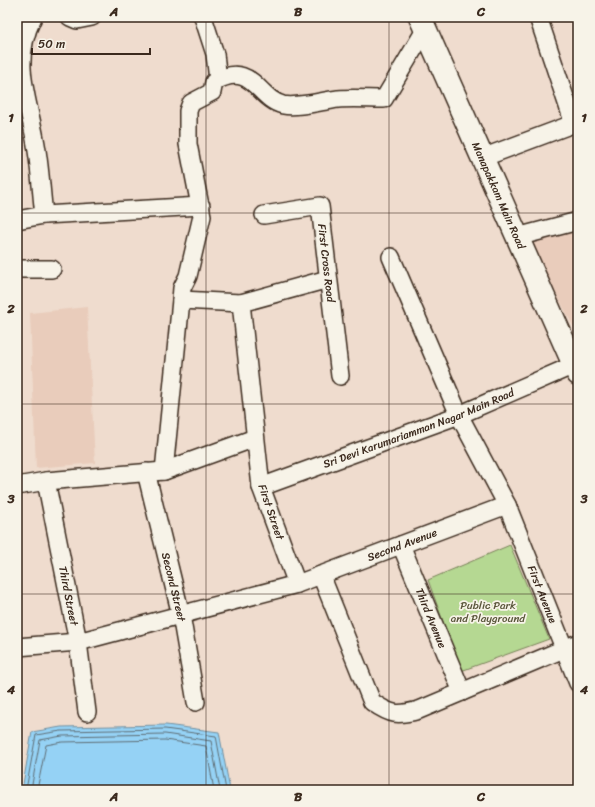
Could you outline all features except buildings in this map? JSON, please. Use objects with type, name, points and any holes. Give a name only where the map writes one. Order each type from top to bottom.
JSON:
[{"type":"main road","name":"Manapakkam Main Road","points":[[423,23],[576,370]]},
{"type":"street","points":[[32,17],[24,34],[20,62],[22,99],[35,140],[44,215]]},
{"type":"street","points":[[70,17],[77,20],[92,17]]},
{"type":"street","points":[[203,17],[214,54],[218,80]]},
{"type":"street","points":[[482,158],[576,123],[538,17]]},
{"type":"street","points":[[164,471],[182,288],[188,276],[201,227],[202,216],[188,144],[188,111],[191,103],[212,92],[214,82],[223,78],[241,76],[254,82],[276,102],[291,106],[340,99],[384,99],[423,23]]},
{"type":"street","points":[[17,220],[44,215],[201,206]]},
{"type":"street","name":"First Cross Road","points":[[264,215],[320,206],[340,376]]},
{"type":"street","points":[[517,236],[578,221]]},
{"type":"street","name":"First Avenue","points":[[391,257],[459,415],[507,505],[571,646],[578,684]]},
{"type":"street","points":[[17,269],[52,269]]},
{"type":"street","points":[[181,300],[241,303],[328,279]]},
{"type":"street","name":"First Street","points":[[241,303],[260,487],[297,584]]},
{"type":"street","name":"Sri Devi Karumariamman Nagar Main Road","points":[[260,487],[459,415],[576,370]]},
{"type":"street","points":[[17,486],[46,481],[164,471],[255,438]]},
{"type":"street","name":"Second Street","points":[[146,472],[181,615],[196,702]]},
{"type":"street","name":"Third Street","points":[[46,481],[78,642],[87,712]]},
{"type":"street","name":"Second Avenue","points":[[17,647],[78,642],[297,584],[507,505]]},
{"type":"street","name":"Third Avenue","points":[[402,545],[462,692]]},
{"type":"street","points":[[321,575],[372,702],[386,712],[403,714],[419,710],[571,646]]},
{"type":"shaded area","points":[[578,229],[578,335],[528,241]]},
{"type":"shaded area","points":[[87,307],[95,463],[36,468],[30,313]]},
{"type":"green space","name":"Public Park and Playground","points":[[510,545],[549,639],[461,671],[428,580]]},
{"type":"water","points":[[166,725],[219,732],[230,790],[22,790],[32,732],[61,727]]}]
